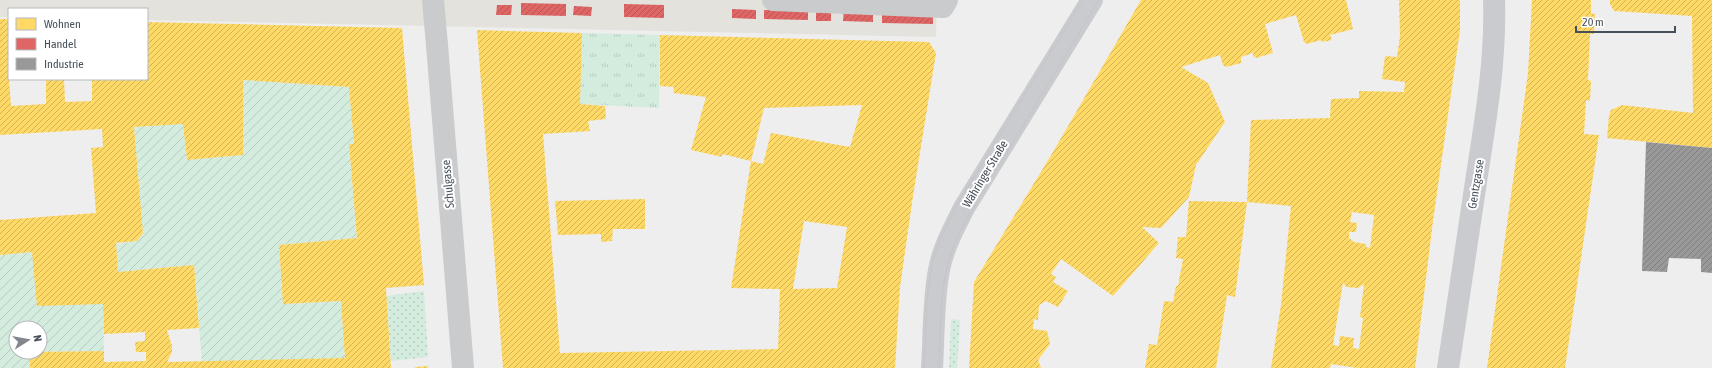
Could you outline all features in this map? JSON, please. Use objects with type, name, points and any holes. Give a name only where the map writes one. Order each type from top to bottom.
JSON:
[{"type":"main road","name":"Währinger Straße","points":[[932,368],[939,270],[951,234],[964,208],[1092,0]]},
{"type":"main road","name":"Gentzgasse","points":[[1448,368],[1489,84],[1495,16],[1494,0]]},
{"type":"street","name":"Schulgasse","points":[[433,0],[463,368]]},
{"type":"street","points":[[786,0],[943,7],[947,0]]},
{"type":"shaded area","points":[[0,0],[937,0],[936,37],[148,20],[148,8],[8,8],[8,17],[0,17]]},
{"type":"green space","points":[[582,33],[660,35],[659,108],[580,104]]},
{"type":"green space","points":[[243,80],[349,87],[354,144],[349,145],[357,238],[279,245],[283,304],[341,301],[345,358],[202,362],[194,265],[118,272],[116,244],[137,241],[143,233],[134,127],[183,124],[187,160],[243,155]]},
{"type":"green space","points":[[32,252],[103,304],[104,351],[48,352],[48,320],[8,320],[8,360],[30,360],[30,368],[0,368],[0,255]]},
{"type":"green space","points":[[424,291],[428,357],[391,361],[386,296]]},
{"type":"green space","points":[[951,319],[960,320],[957,368],[949,368]]},
{"type":"building: Wohnen","points":[[1141,0],[1346,0],[1353,29],[1330,35],[1332,40],[1322,42],[1321,40],[1307,44],[1304,42],[1296,15],[1265,24],[1273,53],[1256,58],[1253,56],[1253,53],[1241,57],[1241,63],[1226,67],[1223,65],[1220,55],[1181,67],[1208,83],[1225,122],[1196,165],[1189,197],[1161,228],[1142,227],[1159,243],[1113,296],[1061,259],[1051,274],[1056,277],[1053,282],[1068,291],[1058,307],[1046,301],[1039,305],[1038,320],[1034,319],[1033,329],[1047,331],[1050,344],[1038,360],[1041,368],[969,368],[974,282],[1053,152]]},
{"type":"building: Wohnen","points":[[1399,0],[1460,0],[1460,30],[1433,221],[1415,368],[1357,368],[1331,364],[1330,368],[1271,368],[1281,305],[1291,206],[1247,202],[1251,120],[1330,118],[1331,99],[1359,98],[1359,91],[1404,92],[1405,82],[1382,79],[1385,56],[1397,57],[1400,36]],"holes":[[[1352,212],[1374,215],[1370,248],[1366,247],[1366,244],[1354,242],[1349,238],[1349,232],[1356,232],[1357,223],[1350,222]],[[1343,282],[1346,287],[1358,288],[1364,284],[1360,317],[1363,318],[1359,349],[1353,348],[1354,338],[1340,336],[1339,346],[1333,345]]]},
{"type":"building: Wohnen","points":[[1532,0],[1591,0],[1591,13],[1595,14],[1594,34],[1590,34],[1588,80],[1591,81],[1590,101],[1586,100],[1584,134],[1599,135],[1565,368],[1487,368],[1528,73]]},
{"type":"building: Wohnen","points":[[1610,0],[1712,0],[1712,148],[1607,138],[1609,115],[1611,110],[1622,105],[1693,113],[1692,16],[1614,11],[1610,4]]},
{"type":"building: Wohnen","points":[[0,19],[8,19],[8,80],[11,106],[46,104],[46,80],[64,80],[65,102],[92,101],[92,80],[148,80],[148,22],[402,28],[424,285],[386,288],[391,368],[30,368],[30,360],[48,360],[48,352],[104,351],[104,362],[146,361],[146,352],[136,352],[135,342],[145,341],[145,332],[104,334],[103,304],[37,306],[32,252],[0,255],[0,220],[96,213],[91,148],[103,147],[102,129],[0,135]],"holes":[[[243,80],[349,87],[354,144],[349,144],[357,238],[279,245],[283,304],[341,301],[345,358],[167,362],[172,352],[172,346],[167,330],[199,328],[194,265],[118,272],[116,243],[137,241],[143,233],[134,127],[183,124],[187,160],[243,155]]]},
{"type":"building: Wohnen","points":[[477,30],[582,33],[580,104],[605,106],[606,119],[588,121],[590,131],[543,134],[560,353],[778,349],[780,289],[731,288],[751,161],[722,154],[722,157],[691,150],[706,97],[673,93],[674,87],[660,86],[660,35],[929,42],[936,53],[900,287],[895,368],[503,368]],"holes":[[[862,105],[850,147],[771,133],[763,164],[751,161],[764,108]],[[804,221],[847,227],[837,288],[793,289]]]},
{"type":"building: Wohnen","points":[[645,199],[645,229],[613,229],[612,241],[601,242],[601,234],[558,235],[555,201]]},
{"type":"building: Wohnen","points":[[1189,201],[1247,202],[1235,297],[1227,295],[1216,368],[1145,368],[1149,344],[1157,345],[1164,301],[1173,302],[1176,286],[1178,286],[1183,259],[1176,258],[1178,237],[1186,237]]},
{"type":"building: Wohnen","points":[[428,366],[428,368],[415,368],[415,367]]},
{"type":"building: Handel","points":[[521,3],[566,4],[566,16],[521,15]]},
{"type":"building: Handel","points":[[624,4],[664,5],[664,18],[624,17]]},
{"type":"building: Handel","points":[[497,5],[512,5],[511,15],[496,15]]},
{"type":"building: Handel","points":[[574,6],[592,7],[591,16],[573,15]]},
{"type":"building: Handel","points":[[816,8],[831,8],[831,21],[816,21]]},
{"type":"building: Handel","points":[[732,9],[756,10],[756,19],[732,18]]},
{"type":"building: Handel","points":[[844,9],[873,10],[873,22],[843,21]]},
{"type":"building: Handel","points":[[764,10],[808,10],[808,20],[764,19]]},
{"type":"building: Handel","points":[[882,13],[933,15],[933,24],[882,23]]},
{"type":"building: Industrie","points":[[1646,142],[1712,148],[1712,273],[1701,272],[1701,259],[1669,258],[1667,272],[1642,271]]},
{"type":"tram line","points":[[924,368],[927,304],[930,278],[934,258],[942,236],[955,208],[1083,0]]},
{"type":"tram line","points":[[939,368],[941,308],[944,284],[947,266],[958,236],[963,225],[1099,0]]}]
